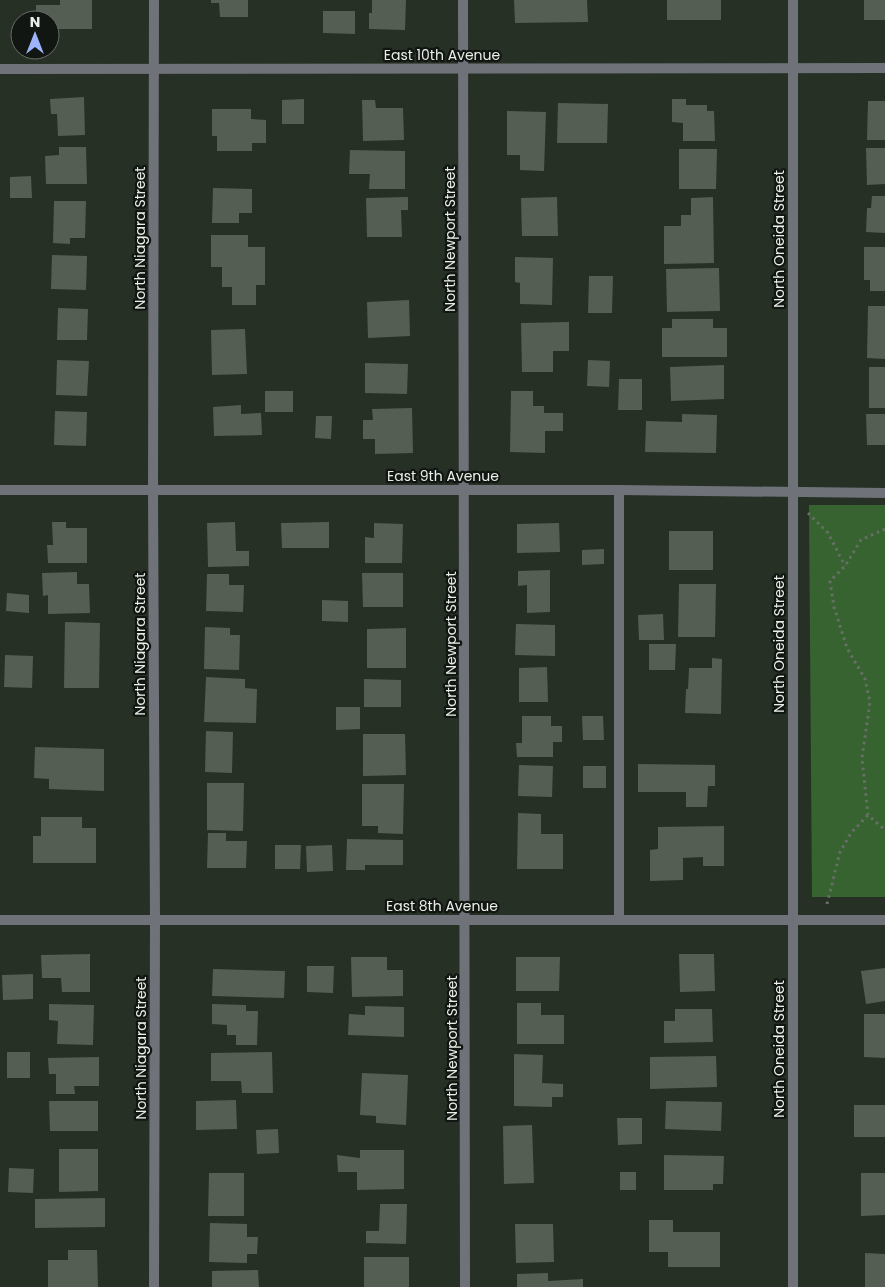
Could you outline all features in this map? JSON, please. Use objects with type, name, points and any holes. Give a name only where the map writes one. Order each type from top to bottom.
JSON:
[{"type":"street","name":"North Niagara Street","points":[[154,0],[154,1287]]},
{"type":"street","name":"North Newport Street","points":[[463,0],[466,1287]]},
{"type":"street","name":"North Oneida Street","points":[[793,0],[793,1287]]},
{"type":"street","name":"East 10th Avenue","points":[[0,69],[885,68]]},
{"type":"street","name":"East 9th Avenue","points":[[0,490],[619,490],[885,493]]},
{"type":"street","points":[[619,490],[619,920]]},
{"type":"street","name":"East 8th Avenue","points":[[0,920],[885,920]]},
{"type":"path","points":[[793,509],[808,513],[828,533],[845,566]]},
{"type":"path","points":[[885,529],[861,540],[845,566],[830,581],[834,607],[847,648],[865,679],[870,702],[862,758],[868,815],[885,830]]},
{"type":"path","points":[[823,919],[840,852],[851,833],[868,815]]},
{"type":"green space","points":[[809,505],[885,505],[885,897],[812,897]]},
{"type":"building","points":[[60,0],[92,0],[92,29],[60,29],[60,10],[36,10],[36,5],[60,5]]},
{"type":"building","points":[[211,0],[248,0],[248,17],[220,17],[219,3],[211,3]]},
{"type":"building","points":[[372,0],[406,0],[405,30],[369,29],[369,13],[372,13]]},
{"type":"building","points":[[514,0],[587,0],[588,22],[515,23]]},
{"type":"building","points":[[667,0],[721,0],[721,20],[667,20]]},
{"type":"building","points":[[864,0],[885,0],[885,20],[864,20]]},
{"type":"building","points":[[323,11],[355,11],[355,34],[323,33]]},
{"type":"building","points":[[84,97],[85,135],[58,136],[57,114],[51,114],[50,99]]},
{"type":"building","points":[[304,99],[304,124],[282,124],[282,100]]},
{"type":"building","points":[[672,99],[686,99],[686,105],[707,105],[707,111],[714,111],[715,141],[683,141],[683,123],[672,122]]},
{"type":"building","points":[[362,100],[375,100],[376,108],[403,108],[404,140],[363,141]]},
{"type":"building","points":[[868,101],[885,101],[885,140],[867,140]]},
{"type":"building","points":[[558,103],[608,104],[607,143],[557,143]]},
{"type":"building","points":[[212,109],[251,109],[251,119],[266,120],[266,143],[252,143],[252,151],[217,151],[217,136],[212,136]]},
{"type":"building","points":[[507,111],[546,112],[544,171],[520,170],[520,155],[507,155]]},
{"type":"building","points":[[59,147],[86,147],[87,184],[46,184],[45,156],[59,155]]},
{"type":"building","points":[[866,148],[885,148],[885,184],[867,185]]},
{"type":"building","points":[[679,149],[717,149],[716,189],[679,189]]},
{"type":"building","points":[[350,150],[405,151],[405,189],[369,189],[370,174],[349,174]]},
{"type":"building","points":[[31,176],[32,198],[10,198],[10,177]]},
{"type":"building","points":[[213,188],[252,189],[252,213],[239,213],[239,223],[212,223]]},
{"type":"building","points":[[872,196],[885,196],[885,233],[866,232],[867,208],[871,208]]},
{"type":"building","points":[[408,197],[408,210],[401,210],[402,237],[367,237],[366,198]]},
{"type":"building","points":[[557,197],[558,236],[522,236],[521,198]]},
{"type":"building","points":[[713,197],[714,263],[664,264],[664,226],[681,226],[681,215],[691,215],[691,198]]},
{"type":"building","points":[[54,201],[86,201],[85,238],[70,238],[70,244],[53,243]]},
{"type":"building","points":[[211,235],[248,235],[248,247],[265,247],[265,285],[256,285],[256,305],[232,305],[232,287],[222,287],[222,267],[211,267]]},
{"type":"building","points":[[864,247],[885,247],[885,291],[870,291],[870,280],[864,280]]},
{"type":"building","points":[[52,255],[87,256],[86,290],[51,289]]},
{"type":"building","points":[[515,257],[553,258],[552,305],[520,304],[520,283],[515,282]]},
{"type":"building","points":[[719,268],[720,311],[667,312],[666,269]]},
{"type":"building","points":[[589,276],[613,276],[612,313],[588,313]]},
{"type":"building","points":[[409,300],[410,336],[368,338],[367,302]]},
{"type":"building","points":[[868,306],[885,306],[885,359],[867,358]]},
{"type":"building","points":[[58,308],[88,309],[87,340],[57,340]]},
{"type":"building","points":[[672,319],[713,319],[713,328],[727,328],[727,357],[662,357],[662,328],[672,328]]},
{"type":"building","points":[[569,322],[569,351],[553,351],[553,372],[522,372],[521,323]]},
{"type":"building","points":[[245,329],[247,374],[212,375],[211,330]]},
{"type":"building","points":[[57,360],[89,361],[87,396],[56,395]]},
{"type":"building","points":[[588,360],[610,361],[609,387],[587,386]]},
{"type":"building","points":[[365,363],[408,364],[407,394],[365,393]]},
{"type":"building","points":[[724,365],[724,399],[671,401],[670,367]]},
{"type":"building","points":[[869,367],[885,367],[885,408],[869,408]]},
{"type":"building","points":[[619,379],[642,379],[642,410],[618,410]]},
{"type":"building","points":[[265,391],[293,391],[293,412],[265,412]]},
{"type":"building","points":[[511,391],[533,391],[533,406],[544,406],[544,413],[563,413],[563,431],[545,431],[545,453],[510,452]]},
{"type":"building","points":[[241,405],[241,414],[261,413],[262,435],[214,436],[213,407]]},
{"type":"building","points":[[412,408],[413,453],[375,454],[375,439],[363,439],[363,420],[373,420],[372,409]]},
{"type":"building","points":[[55,411],[87,412],[86,446],[54,445]]},
{"type":"building","points":[[682,414],[717,415],[716,453],[645,452],[646,421],[682,422]]},
{"type":"building","points":[[866,414],[885,414],[885,445],[867,445]]},
{"type":"building","points":[[316,416],[332,416],[331,439],[315,438]]},
{"type":"building","points":[[52,522],[66,522],[66,528],[87,528],[87,563],[48,563],[47,545],[53,545]]},
{"type":"building","points":[[235,522],[236,551],[249,551],[249,566],[208,567],[207,523]]},
{"type":"building","points":[[329,522],[329,548],[282,548],[281,523]]},
{"type":"building","points":[[374,523],[403,524],[402,563],[365,563],[365,537],[374,538]]},
{"type":"building","points":[[559,523],[560,552],[517,553],[517,524]]},
{"type":"building","points":[[669,531],[713,531],[713,570],[669,570]]},
{"type":"building","points":[[604,549],[604,564],[582,565],[582,550]]},
{"type":"building","points":[[550,570],[550,612],[527,613],[527,585],[518,586],[518,571]]},
{"type":"building","points":[[77,572],[77,584],[89,584],[90,613],[48,614],[48,595],[43,596],[42,573]]},
{"type":"building","points":[[362,573],[403,573],[403,607],[363,607]]},
{"type":"building","points":[[207,574],[229,574],[229,585],[244,585],[243,612],[206,611]]},
{"type":"building","points":[[679,584],[716,584],[715,637],[678,637]]},
{"type":"building","points":[[7,593],[29,595],[29,613],[6,611]]},
{"type":"building","points":[[322,600],[348,601],[348,622],[322,621]]},
{"type":"building","points":[[663,614],[664,640],[639,640],[638,615]]},
{"type":"building","points":[[65,622],[100,623],[99,688],[64,688]]},
{"type":"building","points":[[516,624],[555,625],[555,656],[515,655]]},
{"type":"building","points":[[205,627],[230,628],[230,635],[240,635],[239,670],[204,669]]},
{"type":"building","points":[[406,628],[406,668],[367,668],[367,629]]},
{"type":"building","points":[[649,644],[676,644],[675,670],[649,670]]},
{"type":"building","points":[[5,655],[33,656],[32,688],[4,687]]},
{"type":"building","points":[[712,658],[722,659],[721,714],[685,713],[689,668],[712,668]]},
{"type":"building","points":[[547,667],[548,702],[519,702],[519,668]]},
{"type":"building","points":[[206,677],[245,679],[245,688],[257,689],[256,723],[204,722]]},
{"type":"building","points":[[364,679],[401,680],[401,707],[364,707]]},
{"type":"building","points":[[336,707],[360,707],[360,729],[336,730]]},
{"type":"building","points":[[522,716],[551,716],[551,726],[562,726],[562,742],[553,742],[553,757],[517,757],[516,743],[522,743]]},
{"type":"building","points":[[582,716],[603,716],[604,740],[583,740]]},
{"type":"building","points":[[206,731],[233,732],[232,773],[205,772]]},
{"type":"building","points":[[363,734],[405,734],[406,775],[363,776]]},
{"type":"building","points":[[35,747],[104,749],[104,791],[49,789],[49,779],[34,778]]},
{"type":"building","points":[[638,764],[715,765],[715,786],[708,786],[707,807],[686,807],[686,792],[638,792]]},
{"type":"building","points":[[519,765],[553,766],[552,797],[518,796]]},
{"type":"building","points":[[583,766],[606,766],[606,788],[583,788]]},
{"type":"building","points":[[207,783],[244,783],[243,831],[207,830]]},
{"type":"building","points":[[362,784],[404,784],[403,834],[378,833],[378,826],[362,826]]},
{"type":"building","points":[[518,813],[541,814],[541,834],[563,834],[563,869],[517,869]]},
{"type":"building","points":[[41,817],[82,817],[82,828],[96,828],[96,863],[33,863],[33,836],[41,836]]},
{"type":"building","points":[[724,826],[724,866],[703,866],[703,857],[683,858],[683,880],[650,881],[650,850],[658,849],[658,827]]},
{"type":"building","points":[[208,833],[226,833],[226,841],[247,841],[246,868],[207,868]]},
{"type":"building","points":[[347,839],[403,840],[403,865],[365,865],[365,870],[346,870]]},
{"type":"building","points":[[275,845],[301,845],[300,869],[275,869]]},
{"type":"building","points":[[332,845],[333,871],[307,872],[306,846]]},
{"type":"building","points":[[90,954],[90,992],[62,992],[61,978],[42,978],[41,955]]},
{"type":"building","points":[[679,954],[714,954],[715,991],[680,992]]},
{"type":"building","points":[[351,957],[387,957],[387,970],[403,970],[403,996],[352,997]]},
{"type":"building","points":[[516,957],[560,957],[559,991],[516,991]]},
{"type":"building","points":[[307,966],[334,966],[333,993],[307,992]]},
{"type":"building","points":[[885,968],[885,1001],[866,1004],[861,971]]},
{"type":"building","points":[[213,969],[285,971],[284,998],[212,996]]},
{"type":"building","points":[[33,974],[33,999],[3,1000],[2,975]]},
{"type":"building","points":[[517,1003],[541,1003],[541,1015],[564,1015],[564,1044],[517,1044]]},
{"type":"building","points":[[49,1004],[94,1005],[93,1045],[57,1044],[58,1021],[49,1020]]},
{"type":"building","points":[[212,1004],[246,1005],[246,1011],[258,1011],[257,1045],[236,1045],[236,1035],[227,1035],[227,1025],[212,1024]]},
{"type":"building","points":[[365,1006],[404,1007],[404,1037],[348,1035],[349,1014],[365,1015]]},
{"type":"building","points":[[675,1009],[712,1009],[713,1042],[664,1043],[664,1021],[675,1021]]},
{"type":"building","points":[[864,1014],[885,1014],[885,1058],[864,1057]]},
{"type":"building","points":[[7,1052],[30,1052],[30,1078],[7,1078]]},
{"type":"building","points":[[272,1052],[273,1093],[242,1093],[241,1081],[211,1081],[211,1053]]},
{"type":"building","points":[[514,1054],[543,1055],[542,1083],[563,1084],[563,1097],[552,1097],[552,1107],[514,1106]]},
{"type":"building","points":[[716,1056],[717,1087],[650,1089],[650,1057]]},
{"type":"building","points":[[99,1057],[99,1086],[74,1086],[75,1094],[56,1094],[56,1074],[49,1074],[48,1058]]},
{"type":"building","points":[[362,1073],[408,1075],[406,1125],[376,1123],[376,1116],[360,1115]]},
{"type":"building","points":[[236,1100],[237,1129],[196,1130],[196,1101]]},
{"type":"building","points":[[49,1101],[98,1101],[98,1131],[50,1131]]},
{"type":"building","points":[[666,1101],[722,1102],[721,1131],[665,1129]]},
{"type":"building","points":[[854,1105],[885,1105],[885,1137],[854,1137]]},
{"type":"building","points":[[617,1118],[642,1118],[642,1144],[618,1145]]},
{"type":"building","points":[[532,1125],[534,1183],[504,1184],[503,1126]]},
{"type":"building","points":[[278,1129],[279,1153],[257,1154],[256,1130]]},
{"type":"building","points":[[59,1149],[98,1149],[98,1191],[59,1192]]},
{"type":"building","points":[[360,1150],[404,1150],[404,1189],[357,1190],[357,1172],[338,1172],[337,1155],[360,1158]]},
{"type":"building","points":[[664,1155],[724,1156],[723,1184],[713,1184],[713,1190],[664,1190]]},
{"type":"building","points":[[9,1168],[34,1169],[33,1193],[8,1192]]},
{"type":"building","points":[[620,1172],[636,1172],[636,1190],[620,1190]]},
{"type":"building","points":[[209,1173],[244,1173],[244,1216],[208,1216]]},
{"type":"building","points":[[861,1173],[885,1173],[885,1215],[861,1216]]},
{"type":"building","points":[[105,1198],[105,1227],[35,1228],[35,1199]]},
{"type":"building","points":[[380,1204],[407,1204],[406,1244],[366,1243],[366,1231],[379,1231]]},
{"type":"building","points":[[649,1220],[673,1220],[673,1232],[720,1232],[720,1267],[668,1267],[668,1252],[649,1252]]},
{"type":"building","points":[[210,1223],[247,1224],[247,1237],[258,1237],[257,1254],[247,1254],[247,1263],[209,1262]]},
{"type":"building","points":[[515,1224],[553,1224],[554,1262],[516,1263]]},
{"type":"building","points":[[68,1250],[97,1250],[98,1287],[48,1287],[48,1260],[68,1260]]},
{"type":"building","points":[[865,1253],[885,1254],[885,1287],[865,1287]]},
{"type":"building","points":[[364,1257],[409,1257],[409,1287],[364,1287]]},
{"type":"building","points":[[258,1270],[259,1287],[212,1287],[212,1271]]},
{"type":"building","points":[[548,1273],[548,1281],[583,1279],[583,1287],[517,1287],[517,1274]]}]
